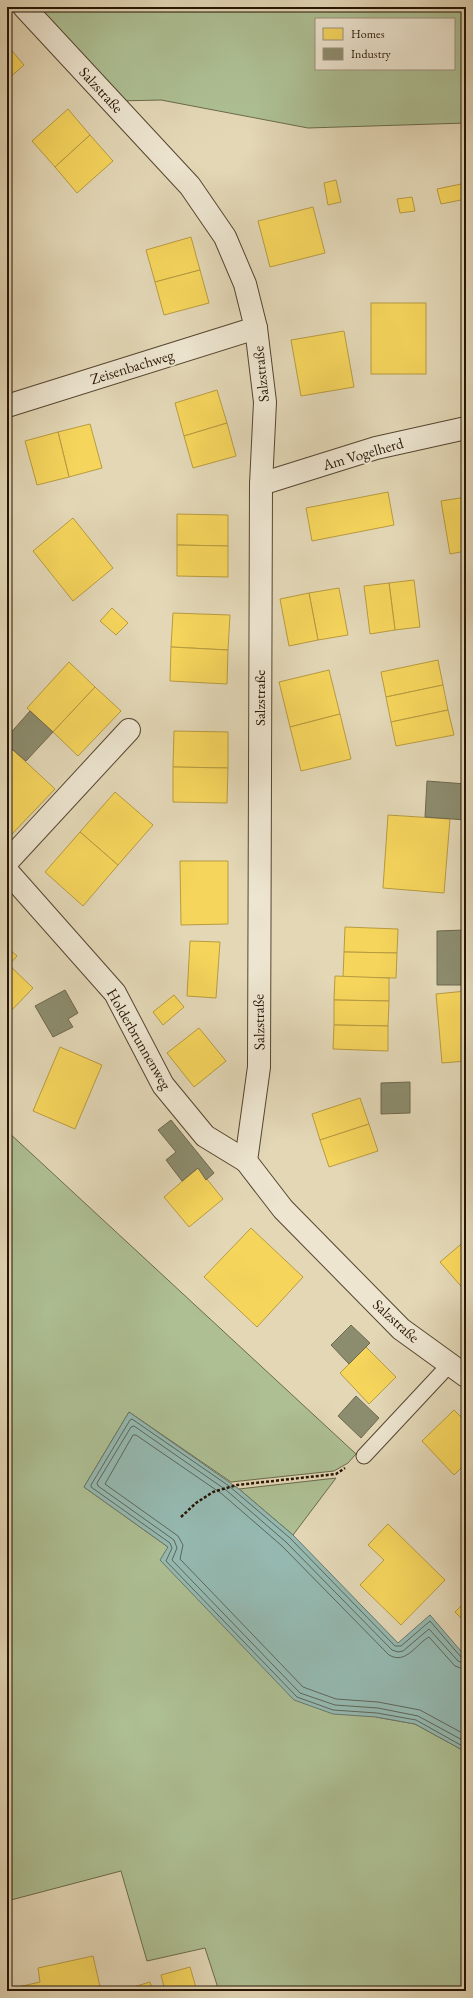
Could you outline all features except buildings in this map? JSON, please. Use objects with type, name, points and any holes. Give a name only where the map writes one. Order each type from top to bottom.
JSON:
[{"type":"street","name":"Salzstraße","points":[[24,7],[190,186],[225,237],[245,284],[256,328],[265,402],[260,484],[259,1067],[246,1161],[283,1209],[401,1329],[458,1370]]},
{"type":"street","name":"Zeisenbachweg","points":[[7,406],[256,328]]},
{"type":"street","name":"Am Vogelherd","points":[[260,484],[376,448],[466,428]]},
{"type":"street","points":[[7,862],[129,730]]},
{"type":"street","name":"Holderbrunnenweg","points":[[7,871],[115,993],[163,1085],[205,1136],[246,1161]]},
{"type":"lane","points":[[364,1456],[458,1370]]},
{"type":"path","points":[[181,1517],[196,1503],[213,1492],[237,1485],[336,1474],[364,1456]]},
{"type":"green space","points":[[31,7],[466,7],[466,123],[308,128],[161,100],[116,101]]},
{"type":"green space","points":[[7,1131],[356,1454],[348,1463],[334,1471],[231,1482],[129,1412],[84,1487],[168,1547],[376,1717],[415,1724],[466,1752],[466,1991],[219,1991],[205,1948],[147,1961],[121,1871],[7,1901]]},
{"type":"green space","points":[[336,1478],[293,1535],[239,1489]]},
{"type":"water","points":[[129,1412],[239,1489],[293,1535],[398,1643],[430,1615],[466,1657],[466,1752],[415,1724],[376,1717],[333,1714],[294,1700],[160,1560],[168,1547],[84,1487]]}]
